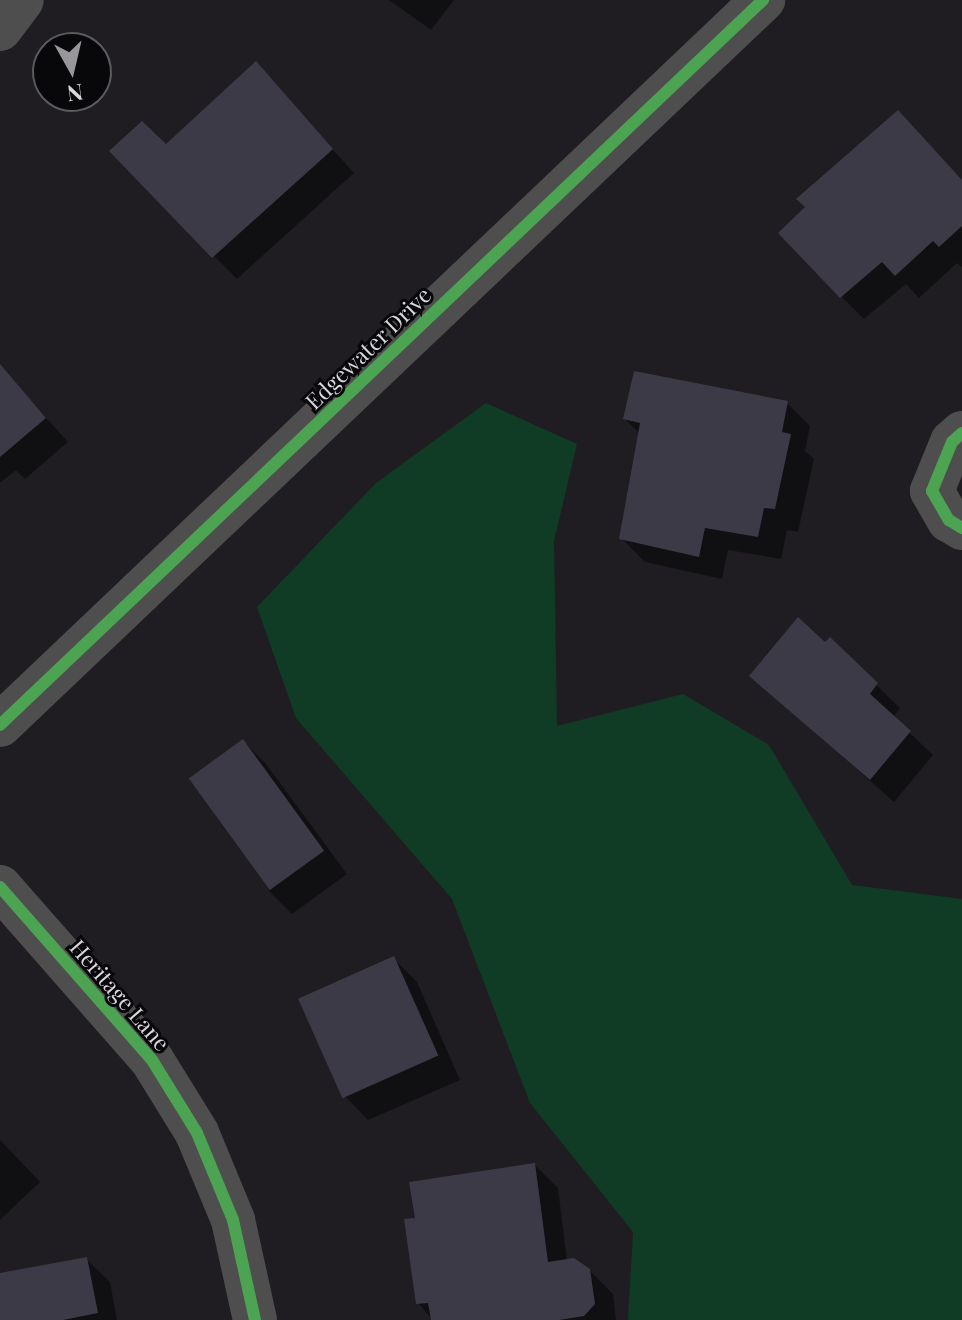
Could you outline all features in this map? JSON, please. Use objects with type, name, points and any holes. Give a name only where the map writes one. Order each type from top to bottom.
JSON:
[{"type":"street","points":[[0,29],[22,0]]},
{"type":"street","name":"Edgewater Drive","points":[[0,725],[763,0]]},
{"type":"street","points":[[962,433],[952,442],[932,491],[949,520],[962,528]]},
{"type":"street","name":"Heritage Lane","points":[[0,887],[152,1060],[197,1133],[233,1220],[255,1320]]},
{"type":"green space","points":[[486,403],[577,444],[554,541],[557,726],[683,694],[769,745],[852,885],[962,899],[962,1320],[628,1320],[633,1232],[530,1103],[452,899],[296,718],[257,607],[376,483]]},
{"type":"building","points":[[256,61],[333,149],[212,258],[109,151],[142,121],[166,144]]},
{"type":"building","points":[[898,110],[962,180],[962,226],[939,247],[933,241],[895,276],[882,262],[840,298],[778,233],[805,207],[796,199]]},
{"type":"building","points":[[0,364],[46,418],[0,457]]},
{"type":"building","points":[[634,371],[788,401],[782,432],[791,434],[775,509],[764,508],[758,537],[705,528],[699,557],[619,539],[640,423],[623,419]]},
{"type":"building","points":[[798,617],[825,642],[830,637],[878,683],[870,694],[911,731],[870,780],[749,676]]},
{"type":"building","points":[[243,739],[324,851],[270,890],[189,778]]},
{"type":"building","points":[[394,956],[438,1056],[342,1098],[298,999]]},
{"type":"building","points":[[535,1163],[548,1262],[574,1258],[590,1269],[595,1304],[584,1316],[559,1320],[431,1320],[428,1303],[416,1304],[404,1219],[415,1218],[409,1182]]},
{"type":"building","points":[[87,1257],[98,1313],[63,1320],[0,1320],[0,1273]]},
{"type":"cycle path","points":[[0,725],[763,0]]},
{"type":"cycle path","points":[[962,433],[952,442],[932,491],[949,520],[962,528]]},
{"type":"cycle path","points":[[0,887],[152,1060],[197,1133],[233,1220],[255,1320]]}]
